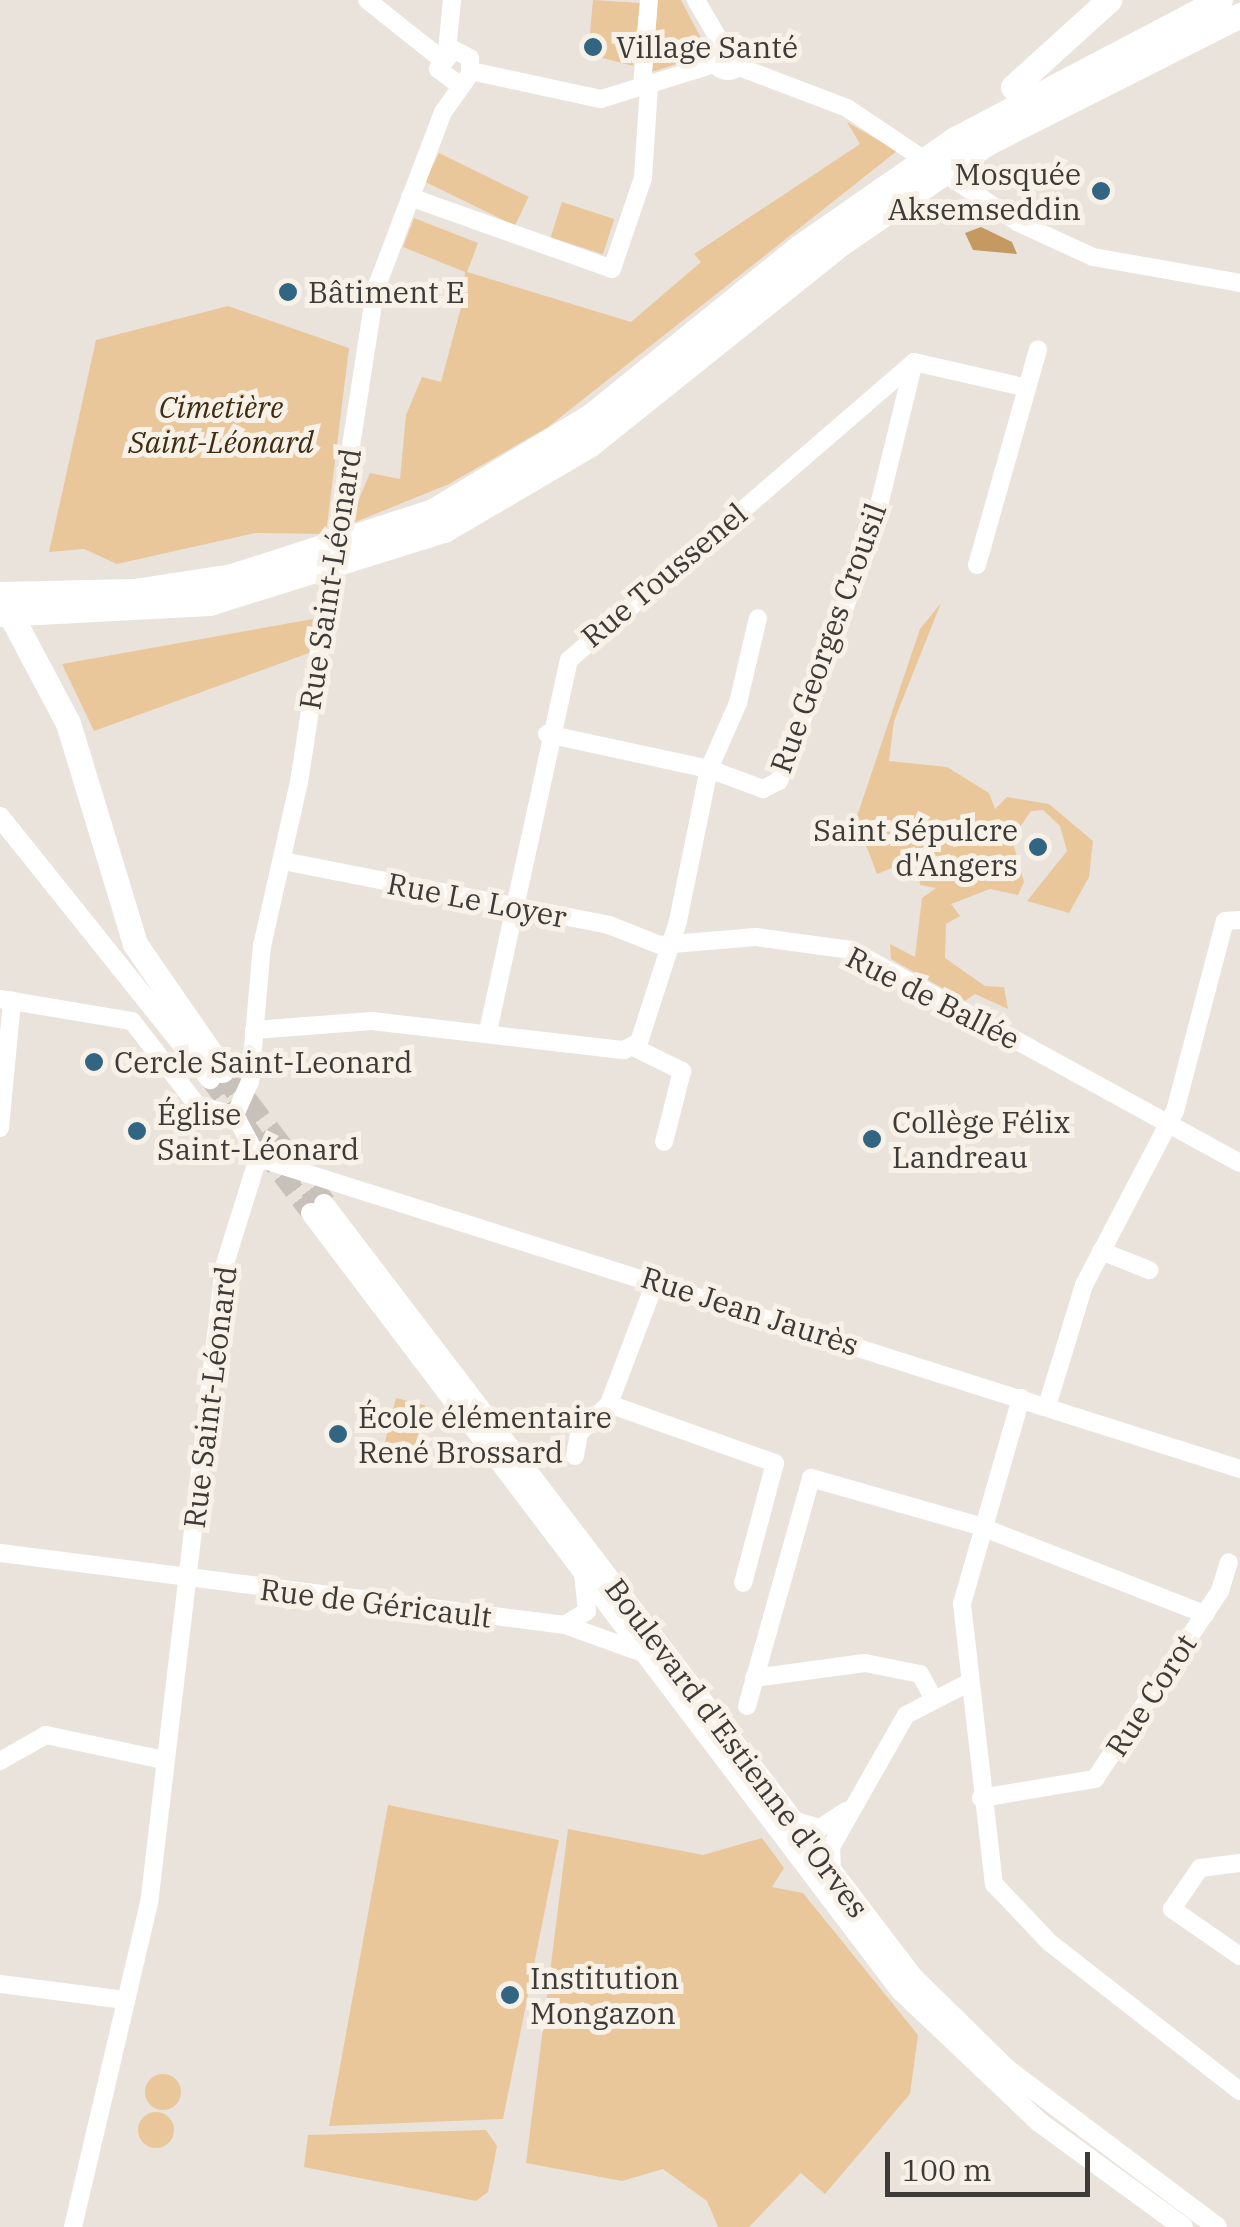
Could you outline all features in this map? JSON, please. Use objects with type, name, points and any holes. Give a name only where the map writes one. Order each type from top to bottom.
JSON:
[{"type":"highway","points":[[0,614],[13,601],[164,610],[444,530],[589,445],[1047,62],[1109,0]]},
{"type":"highway","points":[[346,556],[529,458],[739,296],[1017,100],[1223,0],[1240,36]]},
{"type":"highway","points":[[1044,110],[1240,14],[1234,0]]},
{"type":"highway","points":[[927,162],[1240,27]]},
{"type":"highway","points":[[13,601],[58,697],[135,944],[216,1074]]},
{"type":"main road","points":[[0,817],[216,1074]]},
{"type":"main road","name":"Boulevard d'Estienne d'Orves","points":[[1182,2227],[1038,2122],[928,2021],[583,1574],[318,1209],[832,1874],[975,2040],[1217,2227]]},
{"type":"street","points":[[367,0],[449,53],[458,78],[595,99],[716,64],[740,67],[847,108],[1017,222],[1093,257],[1240,282]]},
{"type":"street","name":"Rue Saint-Léonard","points":[[235,1116],[250,1082],[254,1030],[375,291],[458,78],[449,53],[454,0]]},
{"type":"street","points":[[410,197],[612,269],[643,178],[649,0]]},
{"type":"street","points":[[696,0],[721,44],[716,64]]},
{"type":"street","points":[[721,44],[740,47],[740,67]]},
{"type":"street","points":[[977,565],[1023,388],[1038,349]]},
{"type":"street","points":[[914,362],[1023,388]]},
{"type":"street","name":"Rue Toussenel","points":[[488,1031],[548,734],[577,648],[914,362]]},
{"type":"street","name":"Rue Georges Crousil","points":[[708,769],[756,787],[779,781],[871,538],[914,362]]},
{"type":"street","points":[[633,1047],[669,946],[708,769],[738,703],[758,618]]},
{"type":"street","points":[[548,734],[708,769]]},
{"type":"street","name":"Rue Le Loyer","points":[[283,861],[669,946]]},
{"type":"street","points":[[1047,1406],[1101,1251],[1166,1127],[1225,920],[1240,920]]},
{"type":"street","name":"Rue de Ballée","points":[[669,946],[756,937],[850,950],[1166,1127],[1240,1163]]},
{"type":"street","points":[[0,1128],[6,1000],[132,1021],[196,1104],[235,1116],[258,1158]]},
{"type":"street","points":[[254,1030],[372,1020],[633,1047],[682,1071],[664,1142]]},
{"type":"street","name":"Rue Saint-Léonard","points":[[73,2227],[149,1904],[224,1267],[258,1158]]},
{"type":"street","name":"Rue Jean Jaurès","points":[[258,1158],[656,1280],[1240,1468]]},
{"type":"street","points":[[1101,1251],[1149,1270]]},
{"type":"street","points":[[575,1456],[579,1433],[609,1404],[656,1280]]},
{"type":"street","points":[[1021,1398],[979,1526],[962,1604],[966,1684],[990,1871],[1004,1898],[1240,2091]]},
{"type":"street","points":[[609,1404],[775,1463],[743,1583]]},
{"type":"street","name":"Rue Corot","points":[[754,1678],[810,1478],[979,1526],[1205,1614]]},
{"type":"street","name":"Rue de Géricault","points":[[0,1553],[187,1582],[565,1625],[643,1653]]},
{"type":"street","name":"Rue Corot","points":[[981,1798],[1094,1780],[1205,1614],[1230,1562]]},
{"type":"street","points":[[565,1625],[588,1611],[583,1574]]},
{"type":"street","points":[[746,1706],[754,1678],[865,1663],[920,1674],[933,1697]]},
{"type":"street","points":[[832,1874],[831,1847],[906,1714],[933,1697],[966,1684]]},
{"type":"street","points":[[0,1760],[46,1735],[164,1760]]},
{"type":"street","points":[[790,1818],[820,1828],[850,1808]]},
{"type":"street","points":[[1240,1862],[1200,1868],[1172,1908],[1240,1956]]},
{"type":"street","points":[[0,1984],[125,2000]]},
{"type":"green space","points":[[593,0],[640,3],[633,66],[588,54]]},
{"type":"green space","points":[[657,0],[681,0],[704,44],[695,58],[652,72]]},
{"type":"green space","points":[[847,122],[897,151],[548,427],[449,484],[348,525],[370,473],[400,479],[406,415],[422,377],[441,382],[462,304],[465,272],[403,247],[414,218],[478,243],[467,272],[631,322],[701,262],[694,254],[860,144]]},
{"type":"green space","points":[[439,153],[529,197],[515,226],[425,182]]},
{"type":"green space","points":[[562,202],[614,219],[603,254],[551,237]]},
{"type":"green space","name":"Cimetière Saint-Léonard","points":[[228,306],[349,348],[326,534],[255,533],[117,564],[84,549],[49,552],[96,340]]},
{"type":"green space","points":[[941,603],[894,721],[889,761],[947,767],[989,793],[995,809],[1007,797],[1049,804],[1093,841],[1089,877],[1069,913],[1027,901],[1067,851],[1060,826],[1043,810],[1031,811],[1012,839],[1024,882],[1018,895],[990,889],[951,904],[960,916],[946,924],[945,958],[985,986],[1004,987],[1008,1009],[975,994],[965,1001],[891,959],[890,944],[915,957],[922,898],[936,888],[920,885],[917,858],[877,874],[856,819],[920,629]]},
{"type":"green space","points":[[313,619],[309,653],[94,731],[62,664]]},
{"type":"green space","points":[[396,1398],[425,1405],[413,1453],[384,1446]]},
{"type":"green space","points":[[388,1805],[559,1840],[503,2119],[329,2126]]},
{"type":"green space","points":[[568,1829],[703,1855],[762,1838],[784,1868],[772,1887],[803,1893],[918,2035],[910,2094],[825,2194],[801,2173],[749,2227],[718,2227],[707,2201],[663,2169],[622,2181],[526,2163]]},
{"type":"green space","points":[[163,2074],[176,2079],[181,2092],[176,2105],[163,2110],[150,2105],[145,2092],[150,2079]]},
{"type":"green space","points":[[156,2112],[169,2117],[174,2130],[169,2143],[156,2148],[143,2143],[138,2130],[143,2117]]},
{"type":"green space","points":[[486,2130],[497,2146],[488,2192],[476,2201],[304,2167],[308,2135]]},
{"type":"shaded area","points":[[981,227],[1012,242],[1017,254],[973,250],[965,233]]},
{"type":"tunnel","points":[[222,1070],[324,1204]]},
{"type":"tunnel","points":[[210,1079],[311,1213]]},
{"type":"place","name":"Village Santé","points":[[593,47]]},
{"type":"place","name":"Mosquée Aksemseddin","points":[[1101,191]]},
{"type":"place","name":"Bâtiment E","points":[[288,292]]},
{"type":"place","name":"Saint Sépulcre d'Angers","points":[[1038,847]]},
{"type":"place","name":"Cercle Saint-Leonard","points":[[94,1062]]},
{"type":"place","name":"Église Saint-Léonard","points":[[137,1131]]},
{"type":"place","name":"Collège Félix Landreau","points":[[872,1139]]},
{"type":"place","name":"École élémentaire René Brossard","points":[[338,1434]]},
{"type":"place","name":"Institution Mongazon","points":[[510,1995]]}]
